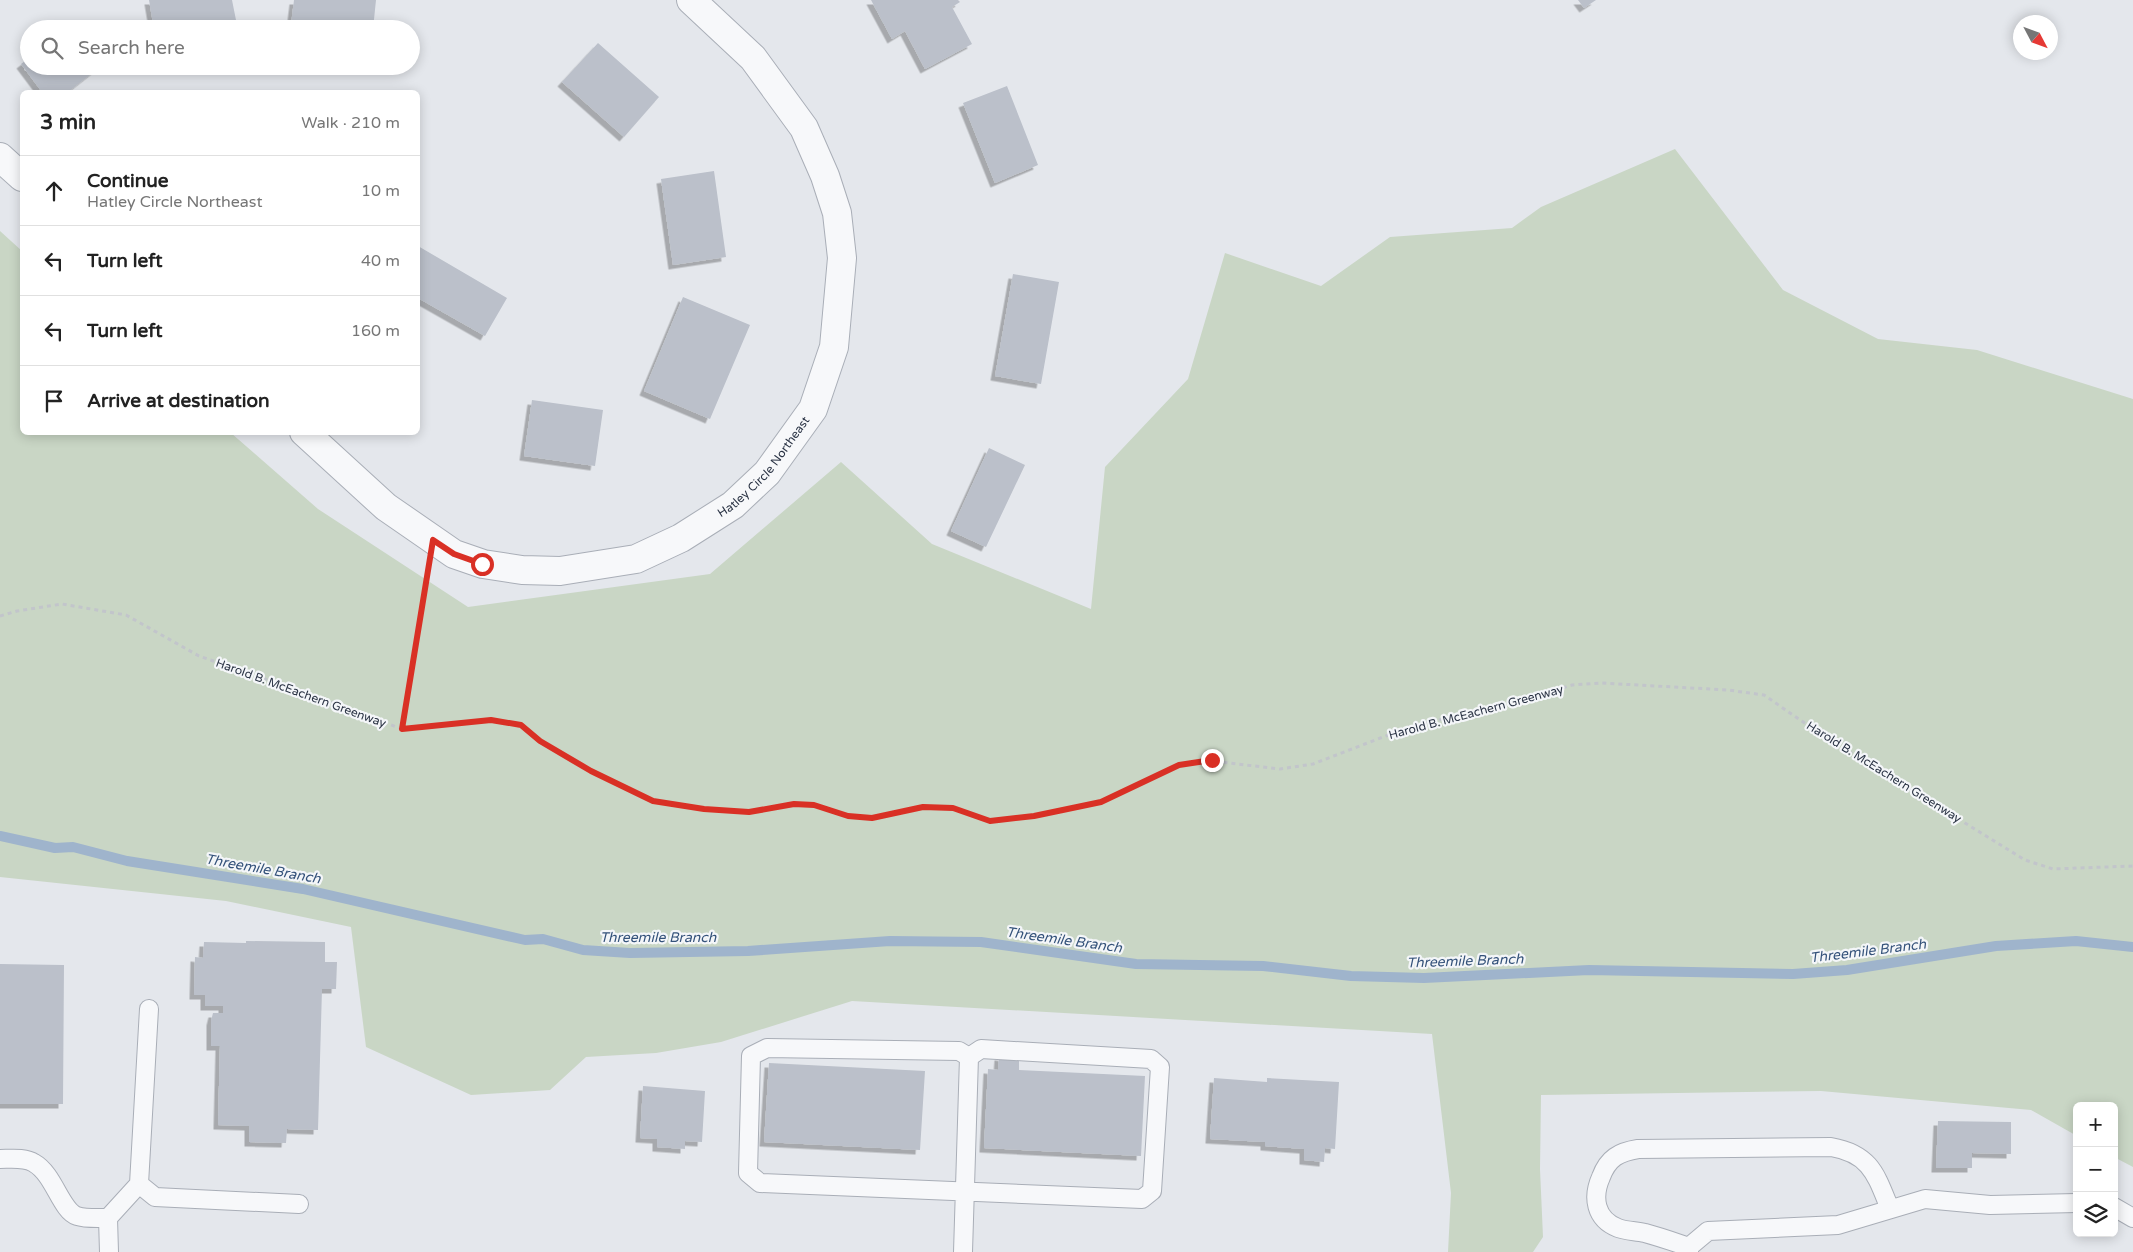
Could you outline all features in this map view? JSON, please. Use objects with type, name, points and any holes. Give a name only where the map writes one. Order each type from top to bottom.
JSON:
[{"type":"street","name":"Hatley Circle Northeast","points":[[307,435],[386,506],[454,554],[482,564],[522,570],[560,572],[636,559],[681,538],[734,505],[767,473],[813,409],[834,347],[842,258],[837,213],[826,176],[804,128],[753,58],[691,0]]},
{"type":"street","points":[[0,157],[20,175]]},
{"type":"lane","points":[[109,1252],[108,1218],[139,1184],[149,1008]]},
{"type":"lane","points":[[767,1048],[958,1051],[969,1058],[981,1049],[1151,1059],[1160,1067],[1152,1191],[1142,1199],[760,1183],[748,1172],[751,1056],[767,1048]]},
{"type":"lane","points":[[963,1252],[969,1058]]},
{"type":"lane","points":[[1890,1209],[1876,1173],[1864,1159],[1847,1150],[1831,1147],[1638,1149],[1624,1151],[1612,1158],[1604,1169],[1596,1195],[1597,1207],[1601,1217],[1610,1224],[1620,1229],[1652,1235],[1689,1249],[1708,1231],[1838,1225],[1925,1199],[1990,1205],[2073,1203]]},
{"type":"lane","points":[[0,1159],[20,1159],[34,1162],[47,1174],[67,1211],[76,1216],[108,1218]]},
{"type":"lane","points":[[139,1184],[155,1197],[299,1204]]},
{"type":"lane","points":[[2118,1209],[2133,1218]]},
{"type":"path","points":[[402,729],[433,540]]},
{"type":"path","name":"Harold B. McEachern Greenway","points":[[0,616],[17,611],[62,604],[126,615],[200,656],[402,729],[491,720],[521,725],[540,741],[591,771],[653,801],[749,812],[794,804],[814,805],[848,816],[872,818],[923,807],[953,808],[990,821],[1034,816],[1101,802],[1179,765],[1212,760],[1280,770],[1313,764],[1410,727],[1523,700],[1572,685],[1600,683],[1728,690],[1764,695],[1819,733],[2025,860],[2053,870],[2133,866]]},
{"type":"green space","points":[[1675,149],[1783,290],[1878,339],[1977,350],[2133,399],[2133,1167],[2118,1159],[2118,1102],[2073,1102],[2073,1134],[2031,1110],[1821,1091],[1541,1095],[1540,1169],[1543,1237],[1533,1252],[1448,1252],[1451,1193],[1432,1034],[852,1001],[721,1042],[656,1053],[586,1057],[550,1090],[471,1095],[366,1047],[351,927],[226,901],[0,877],[0,231],[20,249],[20,435],[233,435],[318,509],[468,607],[710,574],[841,462],[932,544],[1091,609],[1105,467],[1188,379],[1225,253],[1321,286],[1390,237],[1512,228],[1541,207]]},
{"type":"building","points":[[149,0],[232,0],[236,20],[152,20]]},
{"type":"building","points":[[294,0],[376,0],[374,20],[292,20]]},
{"type":"building","points":[[871,0],[958,0],[960,2],[952,7],[972,44],[925,69],[905,31],[892,39]]},
{"type":"building","points":[[1578,0],[1596,0],[1584,8]]},
{"type":"building","points":[[598,43],[659,97],[624,137],[562,82]]},
{"type":"building","points":[[29,75],[90,75],[71,90],[40,90]]},
{"type":"building","points":[[1007,86],[1038,165],[995,183],[963,103]]},
{"type":"building","points":[[714,171],[726,257],[673,265],[661,179]]},
{"type":"building","points":[[420,247],[507,298],[485,336],[420,299]]},
{"type":"building","points":[[1013,274],[1059,282],[1041,384],[995,376]]},
{"type":"building","points":[[683,297],[750,325],[710,419],[644,391]]},
{"type":"building","points":[[532,400],[603,410],[595,466],[524,456]]},
{"type":"building","points":[[989,448],[1025,465],[986,547],[951,531]]},
{"type":"building","points":[[246,941],[325,942],[325,962],[337,962],[336,989],[322,989],[318,1130],[287,1129],[286,1143],[249,1142],[249,1126],[218,1125],[220,1046],[211,1046],[211,1021],[213,1013],[223,1013],[223,1006],[205,1006],[205,995],[194,995],[195,957],[203,958],[204,942],[246,943]]},
{"type":"building","points":[[0,964],[64,965],[63,1104],[0,1104]]},
{"type":"building","points":[[999,1056],[1019,1058],[1019,1070],[1145,1076],[1141,1156],[984,1148],[988,1069],[998,1070]]},
{"type":"building","points":[[769,1063],[925,1071],[920,1150],[764,1142]]},
{"type":"building","points":[[1214,1078],[1267,1082],[1267,1078],[1339,1082],[1335,1149],[1325,1148],[1324,1162],[1304,1160],[1304,1149],[1265,1146],[1265,1142],[1210,1139]]},
{"type":"building","points":[[643,1086],[705,1091],[702,1142],[685,1141],[685,1149],[657,1147],[657,1139],[640,1138]]},
{"type":"building","points":[[1938,1121],[2011,1122],[2011,1154],[1972,1153],[1972,1168],[1936,1168]]},
{"type":"waterway","name":"Threemile Branch","points":[[0,836],[55,848],[73,847],[127,861],[303,889],[525,940],[543,939],[583,950],[630,953],[748,951],[890,941],[981,942],[1136,964],[1263,966],[1351,976],[1424,978],[1589,970],[1793,974],[1847,970],[1996,946],[2076,941],[2133,947]]},
{"type":"route","points":[[482,564],[454,554],[433,540],[402,729],[491,720],[521,725],[540,741],[591,771],[653,801],[704,809],[749,812],[794,804],[814,805],[848,816],[872,818],[923,807],[953,808],[990,821],[1034,816],[1101,802],[1143,784],[1179,765],[1212,760]]}]
